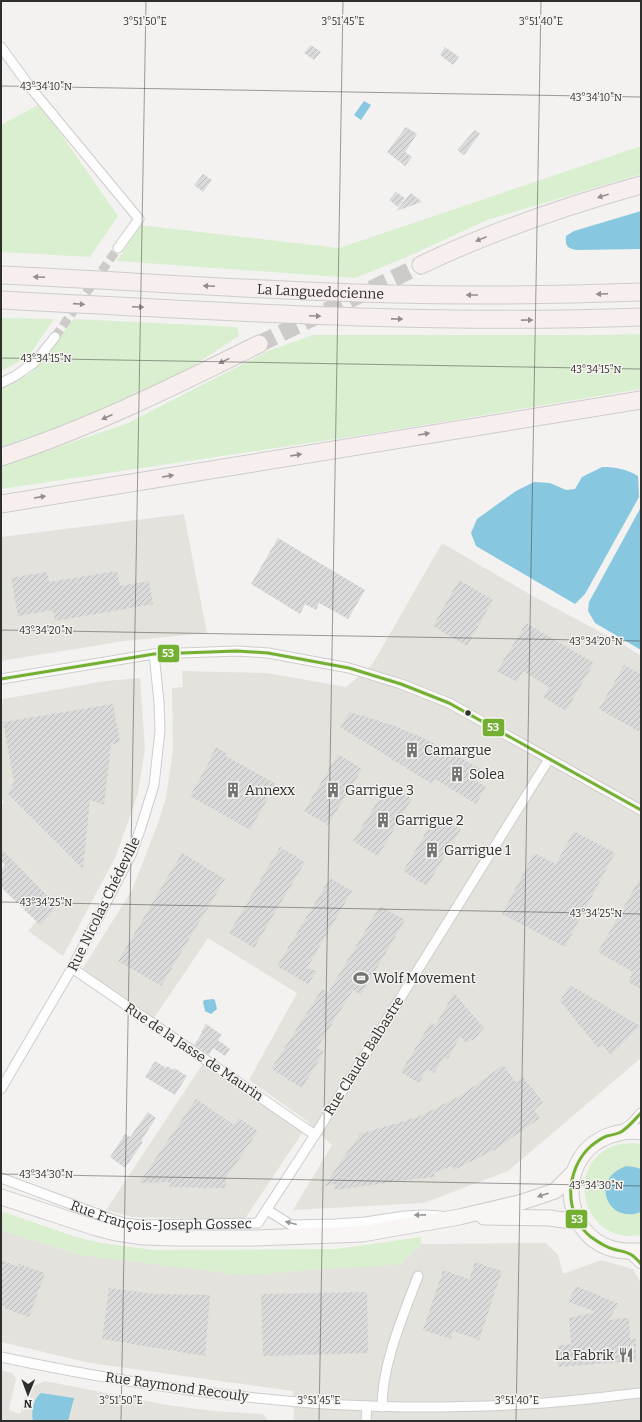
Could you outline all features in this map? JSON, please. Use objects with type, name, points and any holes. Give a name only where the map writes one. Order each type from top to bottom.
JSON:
[{"type":"highway","points":[[422,265],[451,251],[528,221],[571,206],[641,186]]},
{"type":"highway","name":"La Languedocienne","points":[[1,275],[393,294],[526,295],[641,292]]},
{"type":"highway","name":"La Languedocienne","points":[[1,300],[358,318],[505,320],[641,317]]},
{"type":"highway","points":[[1,457],[26,449],[105,418],[259,344]]},
{"type":"highway","points":[[1,504],[641,400]]},
{"type":"main road","points":[[634,1251],[613,1249],[587,1234],[579,1222],[573,1208],[570,1194],[573,1173],[589,1148],[604,1138],[621,1132],[641,1132]]},
{"type":"main road","name":"Rue François-Joseph Gossec","points":[[1,1197],[75,1222],[116,1233],[144,1237],[255,1238],[362,1234],[459,1217],[519,1203],[555,1191],[573,1173]]},
{"type":"main road","name":"Rue François-Joseph Gossec","points":[[459,1217],[549,1218],[579,1222]]},
{"type":"street","points":[[1,47],[30,87],[139,219],[118,248]]},
{"type":"street","points":[[1,383],[15,376],[35,362],[55,337]]},
{"type":"street","points":[[1,679],[154,654],[237,651],[268,654],[350,668],[401,684],[449,704],[641,810]]},
{"type":"street","name":"Rue Nicolas Chédeville","points":[[1,1090],[72,968],[132,853],[154,785],[160,731],[159,702],[154,654]]},
{"type":"street","name":"Rue Claude Balbastre","points":[[267,1210],[549,759]]},
{"type":"street","name":"Rue de la Jasse de Maurin","points":[[72,968],[315,1135]]},
{"type":"street","points":[[621,1132],[641,1113]]},
{"type":"street","name":"Rue François-Joseph Gossec","points":[[1,1178],[111,1220],[133,1224],[258,1223],[267,1210],[292,1225],[350,1223],[423,1214],[459,1217]]},
{"type":"street","points":[[634,1251],[641,1264]]},
{"type":"street","points":[[382,1407],[383,1384],[397,1333],[418,1276]]},
{"type":"street","name":"Rue Raymond Recouly","points":[[1,1357],[124,1381],[201,1392],[279,1400],[382,1407],[452,1407],[528,1404],[576,1401],[641,1393]]},
{"type":"street","points":[[366,1421],[367,1406]]},
{"type":"shaded area","points":[[184,514],[207,633],[124,641],[1,661],[1,537]]},
{"type":"shaded area","points":[[442,543],[531,595],[621,643],[641,656],[641,1058],[508,1171],[424,1203],[293,1210],[332,1145],[307,1121],[249,1080],[297,993],[208,938],[154,1018],[82,970],[132,890],[157,826],[166,798],[173,750],[172,688],[183,687],[182,671],[267,673],[346,687],[372,665]]},
{"type":"shaded area","points":[[140,678],[145,748],[138,793],[116,856],[63,956],[28,931],[54,901],[1,848],[1,806],[4,802],[1,799],[1,713],[3,699],[105,681]]},
{"type":"shaded area","points":[[204,1062],[303,1132],[244,1220],[132,1217],[106,1210]]},
{"type":"shaded area","points":[[1,1230],[80,1255],[401,1264],[421,1244],[546,1243],[558,1255],[563,1274],[601,1260],[633,1269],[641,1283],[641,1421],[292,1421],[294,1418],[293,1391],[90,1363],[1,1342]]},
{"type":"shaded area","points":[[1,1370],[12,1373],[16,1378],[9,1410],[20,1414],[28,1388],[45,1381],[167,1405],[213,1411],[263,1414],[268,1421],[1,1421]]},
{"type":"green space","points":[[40,104],[118,216],[90,257],[1,252],[1,125]]},
{"type":"green space","points":[[641,146],[641,174],[487,220],[409,256],[355,278],[117,261],[140,225],[339,248]]},
{"type":"green space","points":[[1,318],[54,319],[28,357],[1,371]]},
{"type":"green space","points":[[74,319],[237,327],[239,336],[177,376],[84,418],[1,447],[1,389],[31,373]]},
{"type":"green space","points":[[641,334],[641,389],[369,434],[1,489],[1,466],[126,424],[268,351],[313,335]]},
{"type":"green space","points":[[632,1143],[641,1144],[641,1235],[621,1235],[605,1228],[593,1216],[586,1201],[584,1185],[589,1169],[599,1155],[616,1145]]},
{"type":"green space","points":[[1,1211],[76,1237],[101,1243],[154,1250],[336,1249],[421,1237],[421,1244],[401,1264],[243,1275],[80,1255],[1,1230]]},
{"type":"water","points":[[364,101],[371,105],[361,120],[354,115]]},
{"type":"water","points":[[641,211],[641,249],[577,250],[567,246],[566,244],[566,236],[574,231]]},
{"type":"water","points":[[602,467],[621,469],[638,476],[639,497],[585,594],[575,604],[476,546],[471,533],[477,519],[516,491],[534,482],[550,483],[566,490],[575,489],[582,477]]},
{"type":"water","points":[[641,507],[641,650],[595,623],[588,611],[589,602]]},
{"type":"water","points":[[204,1000],[215,1000],[217,1009],[211,1014],[205,1011],[203,1002]]},
{"type":"water","points":[[626,1166],[641,1169],[641,1212],[629,1214],[619,1212],[612,1207],[607,1199],[606,1190],[608,1180],[615,1172]]},
{"type":"water","points":[[41,1393],[74,1398],[68,1421],[33,1421],[33,1406],[36,1398]]},
{"type":"building","points":[[311,45],[321,52],[314,60],[304,53]]},
{"type":"building","points":[[445,47],[459,57],[453,65],[440,55]]},
{"type":"building","points":[[406,127],[417,134],[405,152],[412,157],[405,166],[387,152]]},
{"type":"building","points":[[475,130],[480,134],[464,155],[457,150]]},
{"type":"building","points":[[203,174],[212,180],[203,192],[194,185]]},
{"type":"building","points":[[396,192],[405,198],[398,207],[389,200]]},
{"type":"building","points":[[411,193],[422,202],[396,211]]},
{"type":"building","points":[[278,538],[365,590],[348,619],[319,603],[316,610],[305,604],[300,614],[251,584]]},
{"type":"building","points":[[117,571],[120,586],[149,581],[153,604],[55,621],[53,610],[18,616],[11,578],[47,572],[49,582]]},
{"type":"building","points":[[459,580],[493,600],[467,646],[433,626]]},
{"type":"building","points":[[526,623],[594,663],[566,711],[543,697],[549,687],[523,671],[517,682],[497,671]]},
{"type":"building","points":[[624,665],[641,674],[641,726],[638,731],[599,709]]},
{"type":"building","points":[[113,704],[120,742],[111,745],[104,805],[90,800],[83,869],[8,794],[14,782],[3,722]]},
{"type":"building","name":"Camargue","points":[[350,712],[392,725],[421,737],[451,752],[483,771],[476,781],[486,787],[476,804],[435,779],[432,784],[340,727]]},
{"type":"building","name":"Annexx","points":[[216,747],[227,754],[226,756],[276,784],[250,830],[190,796],[211,759],[210,758]]},
{"type":"building","name":"Garrigue 3","points":[[338,754],[362,769],[328,825],[304,811]]},
{"type":"building","name":"Garrigue 2","points":[[388,784],[412,799],[378,856],[353,841]]},
{"type":"building","name":"Garrigue 1","points":[[437,814],[461,829],[427,886],[403,871]]},
{"type":"building","points":[[574,831],[615,853],[565,947],[502,914],[534,853],[556,864]]},
{"type":"building","points":[[280,847],[305,862],[254,948],[229,933]]},
{"type":"building","points":[[1,848],[58,906],[40,925],[1,887],[1,870],[5,865],[1,861]]},
{"type":"building","points":[[182,853],[225,879],[161,986],[118,961]]},
{"type":"building","points":[[641,877],[641,989],[628,982],[633,972],[598,952]]},
{"type":"building","points":[[330,878],[352,891],[307,968],[317,971],[308,984],[277,966]]},
{"type":"building","points":[[380,906],[405,920],[361,995],[353,990],[317,1048],[324,1052],[302,1088],[271,1069],[322,989],[328,993]]},
{"type":"building","points":[[570,985],[640,1026],[611,1055],[602,1045],[598,1048],[560,1001]]},
{"type":"building","points":[[454,993],[484,1028],[473,1040],[471,1039],[466,1043],[460,1036],[448,1059],[444,1057],[434,1073],[427,1069],[419,1083],[401,1072],[431,1022],[435,1026]]},
{"type":"building","points":[[206,1024],[222,1035],[218,1040],[230,1049],[225,1056],[213,1048],[209,1055],[194,1045]]},
{"type":"building","points":[[155,1061],[166,1068],[167,1066],[173,1070],[174,1068],[187,1076],[175,1095],[145,1077]]},
{"type":"building","points":[[503,1065],[516,1082],[523,1077],[543,1102],[534,1110],[540,1118],[496,1149],[454,1170],[452,1166],[434,1173],[435,1177],[335,1190],[334,1184],[324,1186],[360,1134],[418,1117],[462,1095]]},
{"type":"building","points":[[196,1099],[234,1125],[239,1118],[258,1131],[226,1178],[225,1188],[170,1187],[170,1182],[139,1183]]},
{"type":"building","points":[[148,1112],[156,1118],[141,1141],[143,1142],[125,1168],[110,1157],[125,1134],[130,1137]]},
{"type":"building","points":[[1,1260],[19,1267],[19,1264],[45,1273],[29,1317],[4,1308],[5,1306],[1,1305]]},
{"type":"building","points":[[475,1262],[502,1271],[479,1340],[453,1331],[451,1339],[423,1330],[443,1270],[469,1279]]},
{"type":"building","points":[[576,1286],[619,1304],[608,1320],[629,1318],[630,1339],[636,1339],[636,1361],[558,1367],[557,1346],[571,1344],[569,1318],[596,1312],[568,1302]]},
{"type":"building","points":[[109,1288],[155,1294],[210,1295],[205,1356],[102,1339]]},
{"type":"building","points":[[367,1292],[368,1353],[263,1356],[261,1294]]},
{"type":"tunnel","points":[[55,337],[118,248]]},
{"type":"tunnel","points":[[259,344],[421,265]]},
{"type":"transit line","name":"53","points":[[1,679],[154,654],[237,651],[268,653],[349,668],[401,684],[449,703],[641,810]]},
{"type":"transit line","name":"53","points":[[641,1113],[624,1130],[601,1139],[591,1146],[582,1156],[572,1179],[571,1192],[572,1205],[582,1228],[591,1237],[602,1244],[628,1253],[641,1264]]},
{"type":"place","name":"Camargue","points":[[412,750]]},
{"type":"place","name":"Solea","points":[[457,774]]},
{"type":"place","name":"Annexx","points":[[233,790]]},
{"type":"place","name":"Garrigue 3","points":[[333,790]]},
{"type":"place","name":"Garrigue 2","points":[[383,820]]},
{"type":"place","name":"Garrigue 1","points":[[432,850]]},
{"type":"place","name":"Wolf Movement","points":[[361,978]]},
{"type":"place","name":"La Fabrik","points":[[626,1355]]}]
